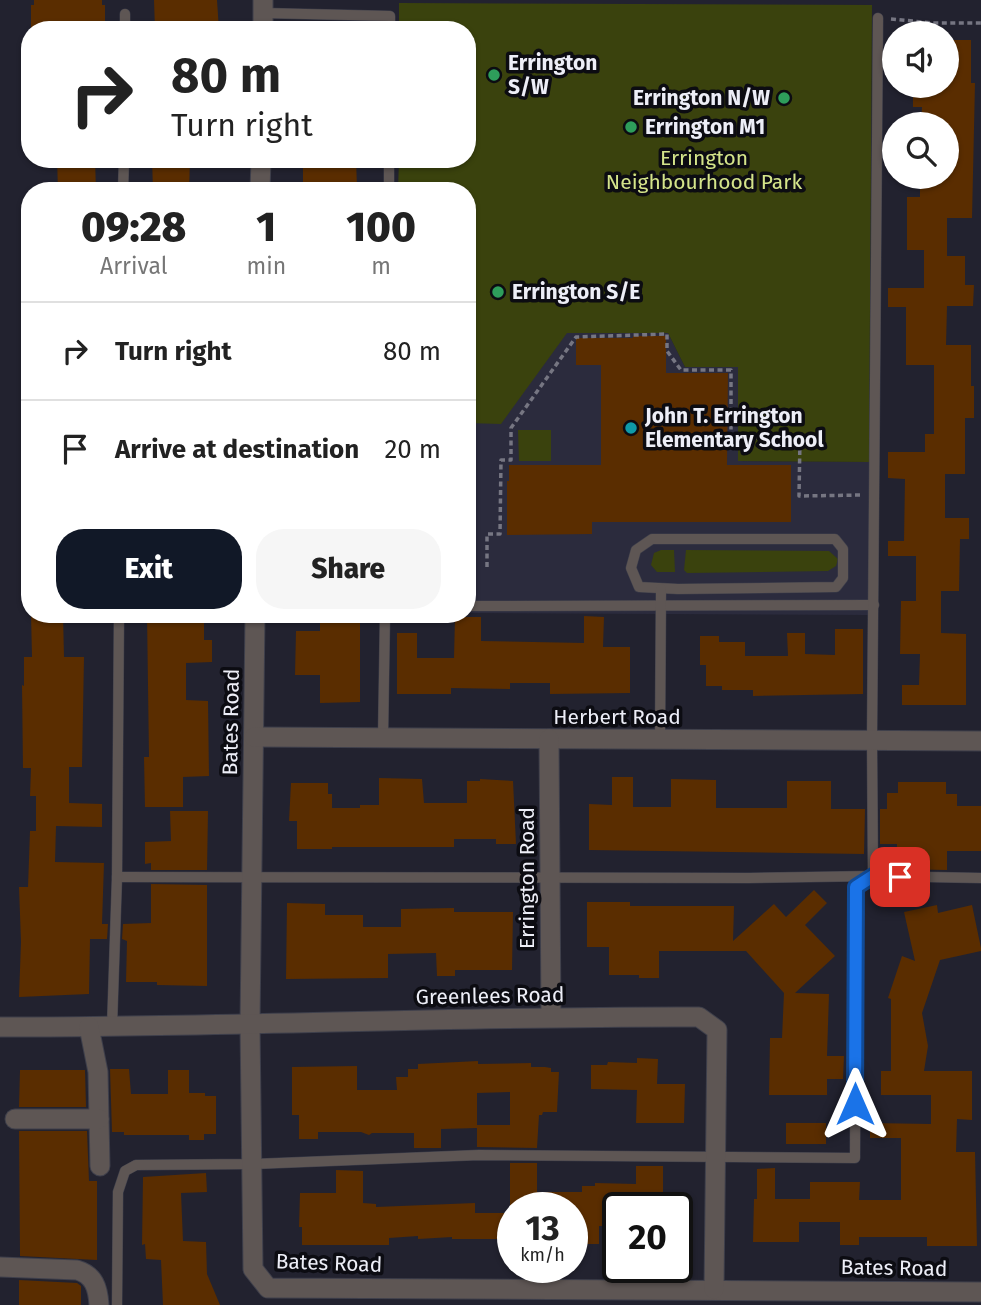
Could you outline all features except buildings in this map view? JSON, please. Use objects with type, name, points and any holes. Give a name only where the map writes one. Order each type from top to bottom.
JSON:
[{"type":"street","name":"Bates Road","points":[[255,623],[250,1025],[253,1269],[268,1288],[714,1289],[852,1296],[981,1292]]},
{"type":"street","name":"Herbert Road","points":[[254,737],[981,741]]},
{"type":"street","name":"Errington Road","points":[[549,739],[551,1016]]},
{"type":"street","name":"Greenlees Road","points":[[0,1027],[250,1025],[551,1016],[699,1017],[717,1030],[714,1289]]},
{"type":"street","points":[[89,1027],[99,1072],[100,1166]]},
{"type":"street","points":[[15,1119],[99,1119]]},
{"type":"street","points":[[0,1267],[77,1270],[86,1273],[96,1285],[99,1305]]},
{"type":"lane","points":[[125,14],[125,21]]},
{"type":"lane","points":[[263,14],[390,16],[390,21]]},
{"type":"lane","points":[[873,876],[878,18]]},
{"type":"lane","points":[[652,539],[835,539],[844,549],[844,578],[836,587],[661,589],[639,587],[631,568],[636,550],[652,539]]},
{"type":"lane","points":[[660,740],[661,589]]},
{"type":"lane","points":[[476,606],[874,605]]},
{"type":"lane","points":[[113,1027],[119,623]]},
{"type":"lane","points":[[383,738],[385,623]]},
{"type":"lane","points":[[117,1305],[118,1192],[125,1171],[136,1165],[252,1164],[479,1155],[855,1158],[856,887],[873,876]]},
{"type":"lane","points":[[117,877],[981,878]]},
{"type":"path","points":[[878,18],[933,23],[981,23]]},
{"type":"path","points":[[486,567],[487,534],[500,534],[501,460],[511,460],[511,428],[576,337],[667,334],[667,351],[681,370],[731,370],[731,438],[800,439],[799,496],[875,495]]},
{"type":"shaded area","points":[[566,333],[668,333],[685,367],[738,367],[738,461],[869,462],[869,615],[476,613],[476,423],[501,423]]},
{"type":"green space","name":"Errington Neighbourhood Park","points":[[399,3],[872,5],[869,462],[738,461],[738,367],[685,367],[668,333],[567,333],[501,424],[476,423],[476,182],[398,182],[399,168],[476,168],[476,21],[399,21]]},
{"type":"green space","points":[[518,430],[551,430],[551,461],[519,461]]},
{"type":"green space","points":[[674,550],[675,572],[657,572],[651,565],[654,553]]},
{"type":"green space","points":[[686,550],[829,551],[838,559],[836,566],[828,571],[687,573],[684,570]]},
{"type":"place","name":"Errington S/W","points":[[494,75]]},
{"type":"place","name":"Errington N/W","points":[[784,98]]},
{"type":"place","name":"Errington M1","points":[[631,127]]},
{"type":"place","name":"Errington S/E","points":[[498,292]]},
{"type":"place","name":"John T. Errington Elementary School","points":[[631,428]]},
{"type":"route","points":[[855,1104],[856,887],[873,876],[900,877]]}]
